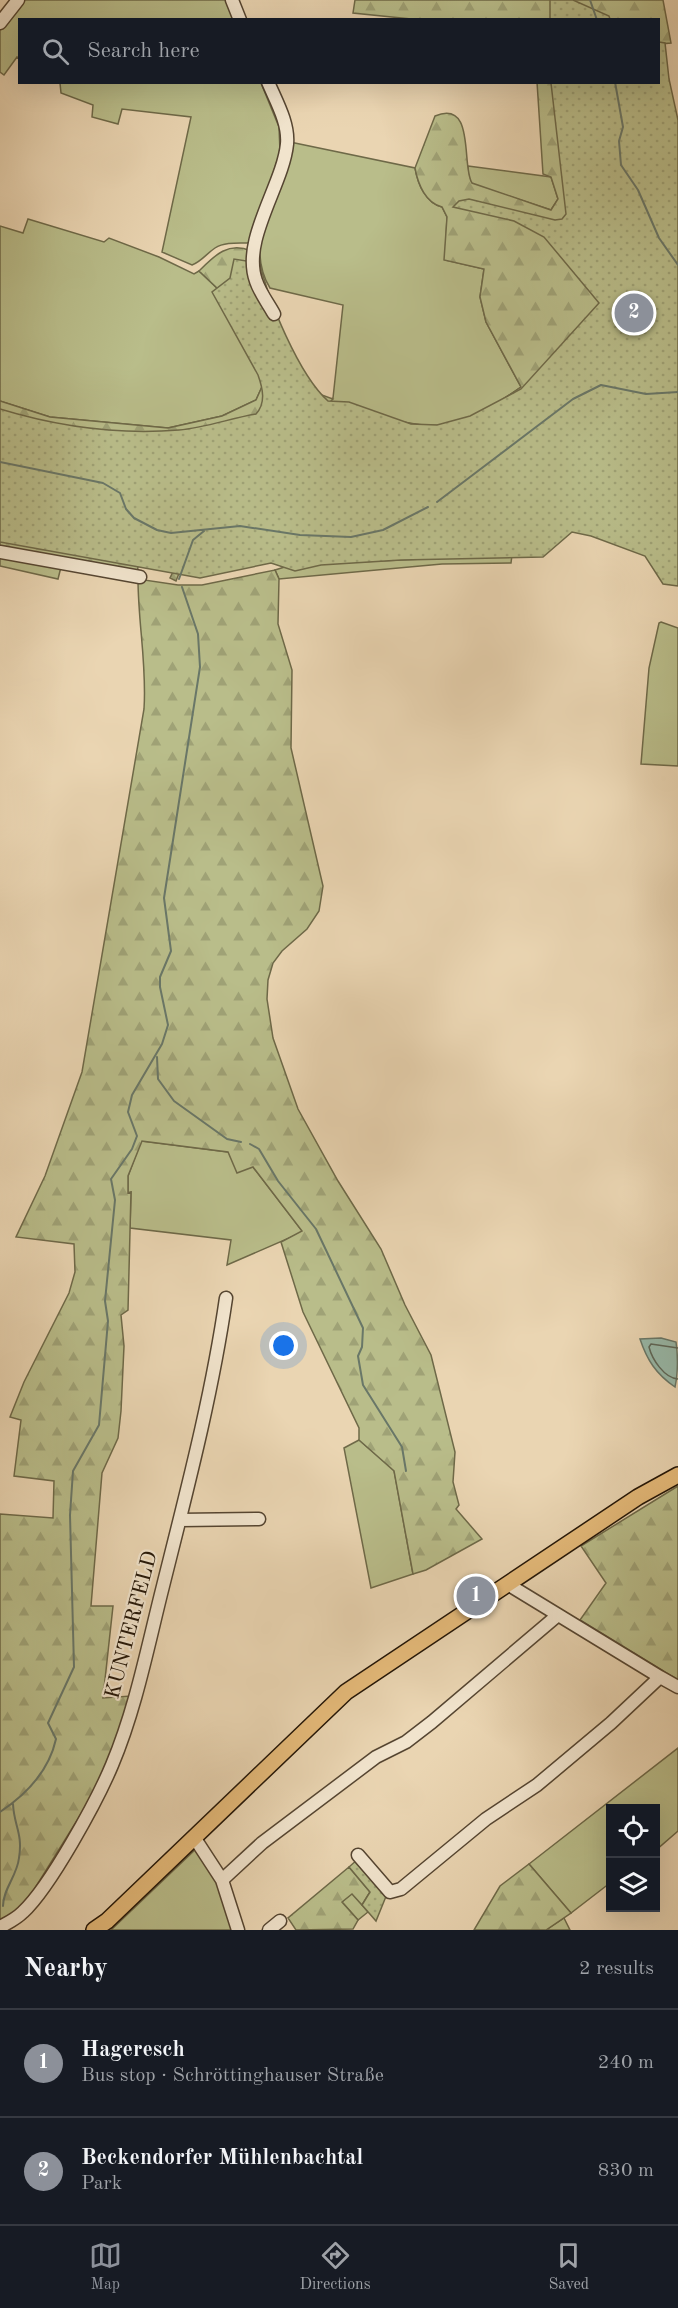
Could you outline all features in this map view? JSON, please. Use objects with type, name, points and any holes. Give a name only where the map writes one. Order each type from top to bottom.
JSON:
[{"type":"main road","points":[[94,1930],[346,1692],[638,1497],[678,1475]]},
{"type":"street","points":[[0,23],[18,0]]},
{"type":"street","points":[[232,0],[239,18]]},
{"type":"street","points":[[269,84],[281,112],[287,145],[258,235],[254,262],[256,281],[274,314]]},
{"type":"street","points":[[0,552],[140,577]]},
{"type":"street","name":"KUNTERFELD","points":[[0,1927],[24,1912],[41,1888],[99,1792],[113,1763],[135,1695],[180,1520],[216,1370],[226,1298]]},
{"type":"street","points":[[180,1520],[259,1519]]},
{"type":"street","points":[[509,1582],[514,1588],[678,1688]]},
{"type":"street","points":[[222,1880],[262,1842],[376,1757],[406,1742],[432,1722],[558,1615]]},
{"type":"street","points":[[358,1855],[390,1892],[401,1889],[486,1819],[537,1785],[611,1723],[660,1677]]},
{"type":"street","points":[[194,1837],[222,1880],[238,1930]]},
{"type":"street","points":[[269,1930],[280,1921]]},
{"type":"green space","points":[[21,0],[226,0],[234,18],[18,18],[18,58],[4,75],[0,72],[0,27]]},
{"type":"green space","points":[[355,0],[663,0],[671,43],[660,44],[660,18],[402,18],[353,13]]},
{"type":"green space","points":[[550,0],[573,0],[610,18],[550,18]]},
{"type":"green space","points":[[660,42],[665,43],[669,79],[678,120],[678,586],[663,584],[645,556],[591,536],[572,532],[543,557],[401,560],[321,565],[295,571],[271,563],[200,578],[0,542],[0,409],[66,425],[133,431],[189,429],[256,414],[263,396],[258,375],[212,292],[230,278],[234,259],[260,263],[270,297],[286,336],[306,374],[328,401],[349,402],[411,424],[437,425],[470,416],[521,389],[599,303],[544,237],[514,221],[453,207],[459,201],[469,199],[555,220],[562,219],[566,214],[551,84],[660,84]]},
{"type":"green space","points":[[60,84],[261,84],[279,127],[280,152],[252,238],[248,243],[219,246],[192,265],[162,252],[191,117],[122,109],[118,124],[92,117],[93,105],[61,93]]},
{"type":"green space","points":[[537,84],[573,84],[678,376],[189,548],[176,581],[170,578],[181,555],[139,560],[137,574],[0,549],[0,401],[50,417],[168,428],[222,416],[256,400],[265,380],[219,290],[199,271],[216,255],[228,249],[243,248],[251,251],[297,386],[333,399],[330,402],[401,422],[443,425],[464,420],[494,405],[521,387],[486,322],[480,297],[484,269],[444,260],[447,217],[442,207],[431,202],[427,197],[418,181],[415,168],[435,116],[448,113],[457,117],[462,125],[472,183],[551,210],[558,199],[551,177],[543,174]]},
{"type":"green space","points":[[290,142],[415,168],[418,181],[427,197],[431,202],[442,207],[447,217],[445,260],[484,269],[480,297],[486,322],[521,387],[474,416],[442,425],[400,422],[328,401],[333,398],[343,305],[270,288],[263,271],[260,253],[261,234],[270,196]]},
{"type":"green space","points":[[468,166],[551,177],[558,199],[551,210],[472,184],[468,177]]},
{"type":"green space","points":[[28,219],[104,242],[109,238],[159,257],[194,274],[199,271],[219,290],[265,380],[256,400],[222,416],[168,428],[50,417],[0,401],[0,226],[23,233]]},
{"type":"green space","points":[[0,555],[61,567],[58,579],[0,566]]},
{"type":"green space","points":[[512,555],[511,563],[442,564],[279,579],[275,570],[291,565]]},
{"type":"green space","points":[[275,570],[279,579],[278,624],[292,670],[291,748],[323,886],[319,911],[307,929],[282,951],[273,963],[268,980],[267,999],[273,1038],[298,1109],[338,1181],[381,1249],[405,1305],[431,1355],[455,1452],[453,1482],[459,1505],[456,1509],[482,1539],[426,1570],[413,1574],[394,1471],[359,1440],[359,1428],[303,1312],[281,1242],[302,1231],[253,1167],[237,1173],[228,1152],[142,1141],[128,1176],[128,1193],[131,1192],[128,1310],[121,1315],[124,1346],[121,1411],[118,1438],[102,1473],[91,1606],[113,1606],[103,1698],[131,1696],[109,1762],[96,1790],[22,1909],[0,1923],[0,1514],[53,1518],[54,1481],[14,1476],[21,1420],[10,1417],[24,1382],[69,1293],[75,1272],[74,1244],[16,1237],[45,1176],[82,1072],[144,709],[138,579],[178,585],[202,585]]},
{"type":"green space","points":[[661,622],[678,628],[678,766],[641,764],[649,668]]},
{"type":"green space","points":[[141,1141],[228,1152],[253,1167],[303,1232],[227,1265],[231,1240],[130,1228],[131,1192],[128,1193],[128,1176]]},
{"type":"green space","points":[[359,1440],[394,1470],[413,1574],[371,1588],[344,1448]]},
{"type":"green space","points":[[678,1486],[678,1680],[580,1620],[606,1583],[581,1546]]},
{"type":"green space","points":[[678,1748],[678,1831],[660,1847],[660,1804],[606,1804]]},
{"type":"green space","points":[[606,1804],[606,1886],[571,1913],[529,1864]]},
{"type":"green space","points":[[198,1847],[219,1882],[233,1930],[111,1930]]},
{"type":"green space","points":[[358,1859],[387,1894],[376,1921],[362,1905],[370,1892],[349,1867]]},
{"type":"green space","points":[[529,1864],[571,1913],[546,1930],[474,1930],[500,1886]]},
{"type":"green space","points":[[349,1867],[370,1892],[362,1905],[352,1894],[342,1902],[358,1920],[353,1929],[296,1930],[288,1918]]},
{"type":"green space","points":[[352,1893],[368,1912],[358,1920],[342,1902]]},
{"type":"green space","points":[[564,1918],[570,1930],[546,1930]]},
{"type":"water","points":[[661,1338],[676,1342],[675,1387],[653,1366],[640,1339]]},
{"type":"waterway","points":[[590,0],[596,18]]},
{"type":"waterway","points":[[615,84],[623,127],[619,141],[621,165],[638,190],[659,238],[678,265]]},
{"type":"waterway","points":[[437,502],[573,399],[601,385],[646,394],[678,392]]},
{"type":"waterway","points":[[0,462],[103,483],[120,493],[126,509],[134,518],[157,530],[171,533],[240,526],[300,535],[351,537],[383,530],[428,507]]},
{"type":"waterway","points":[[179,579],[193,540],[204,531]]},
{"type":"waterway","points":[[0,1812],[36,1781],[48,1761],[56,1739],[48,1723],[74,1667],[70,1515],[73,1471],[99,1425],[108,1321],[105,1301],[115,1200],[111,1179],[132,1149],[137,1136],[128,1112],[132,1095],[162,1044],[168,1025],[160,987],[160,977],[171,951],[164,898],[200,667],[198,634],[182,587]]},
{"type":"waterway","points":[[157,1057],[158,1079],[174,1101],[227,1139],[241,1142]]},
{"type":"waterway","points":[[250,1144],[259,1149],[278,1181],[316,1229],[363,1328],[362,1347],[358,1356],[363,1385],[402,1447],[406,1471]]},
{"type":"waterway","points":[[3,1906],[5,1894],[18,1865],[20,1849],[13,1804]]},
{"type":"place","name":"Beckendorfer Mühlenbachtal","points":[[634,313]]},
{"type":"place","name":"Hageresch","points":[[476,1596]]}]
